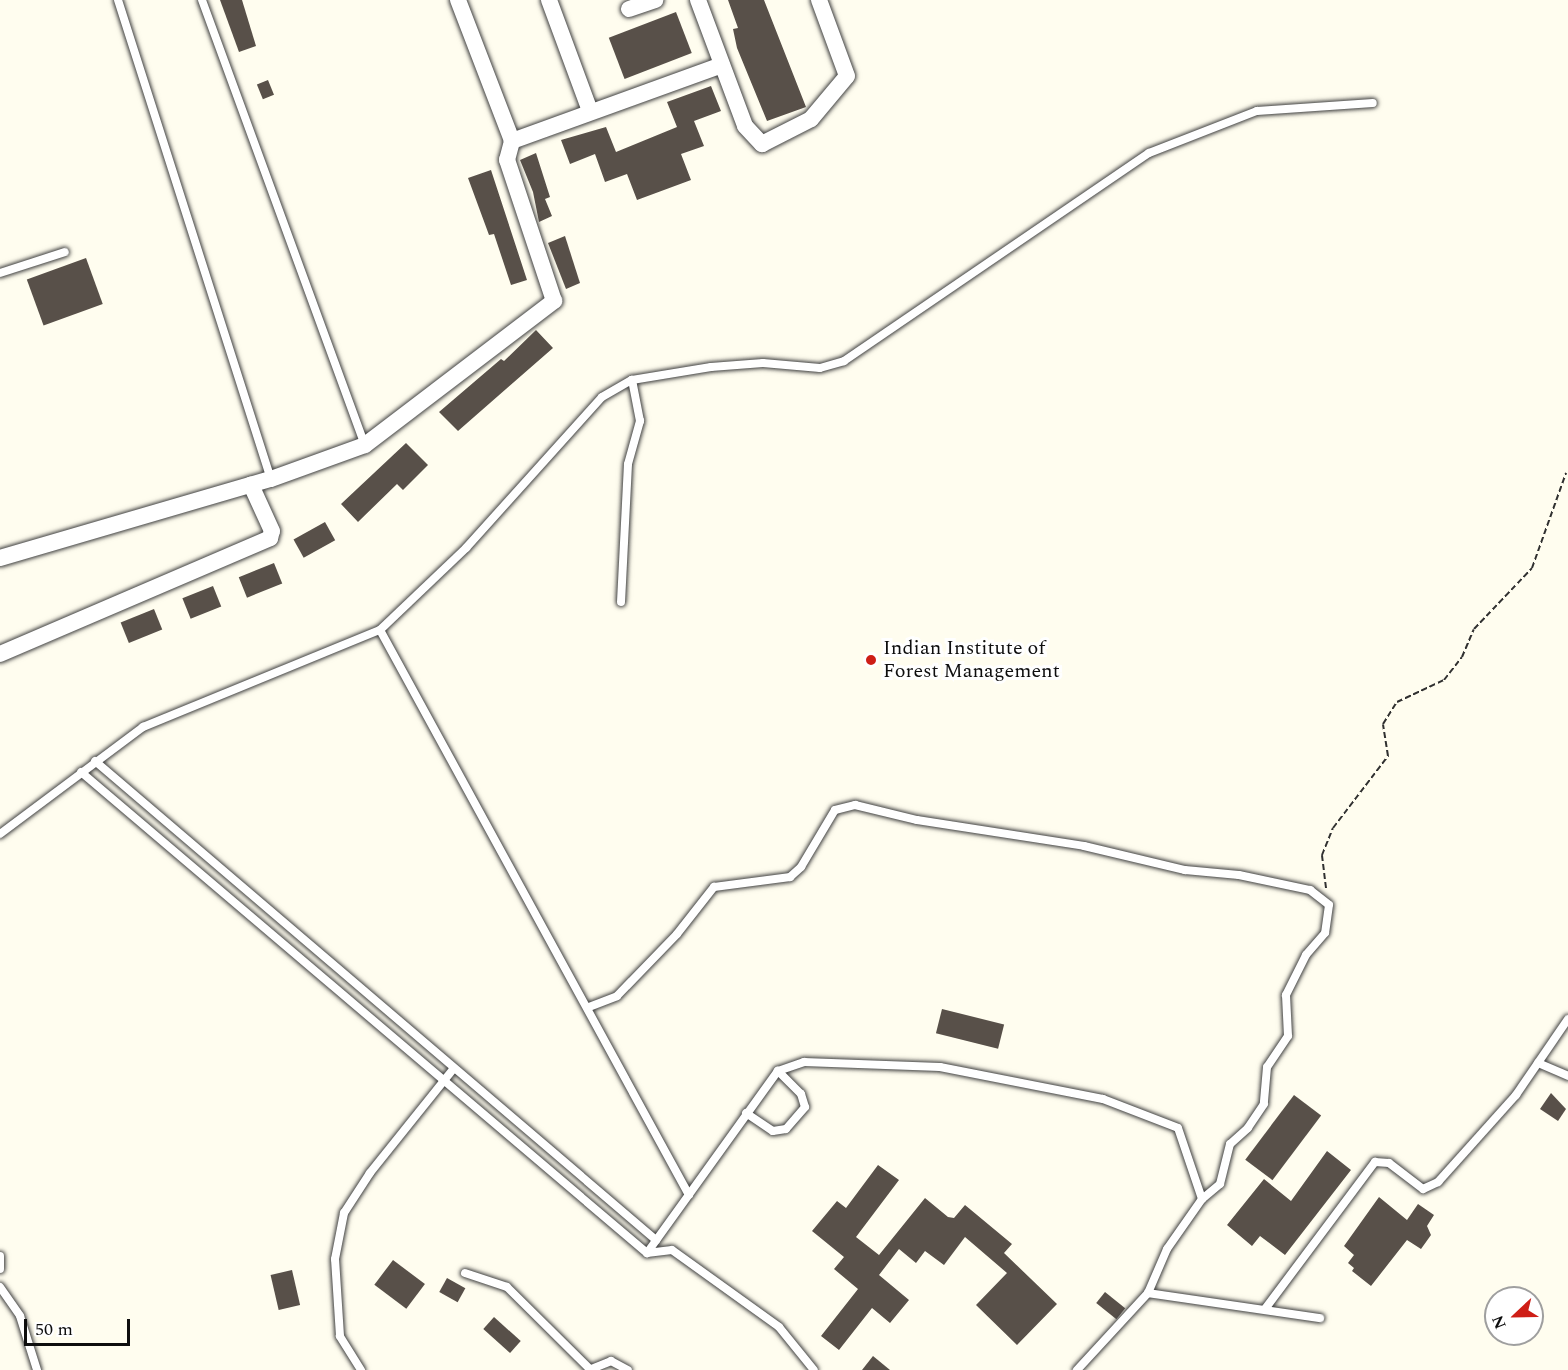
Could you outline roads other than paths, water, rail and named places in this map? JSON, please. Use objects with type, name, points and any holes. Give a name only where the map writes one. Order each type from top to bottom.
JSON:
[{"type":"street","points":[[0,558],[271,479],[365,445],[554,301],[507,160],[512,141],[458,0]]},
{"type":"street","points":[[549,0],[590,111]]},
{"type":"street","points":[[629,9],[655,0]]},
{"type":"street","points":[[698,0],[745,126],[762,144],[811,119],[847,76],[819,0]]},
{"type":"street","points":[[512,141],[722,64]]},
{"type":"street","points":[[0,654],[270,538],[272,531],[251,485]]},
{"type":"lane","points":[[118,0],[271,479]]},
{"type":"lane","points":[[202,0],[365,445]]},
{"type":"lane","points":[[0,834],[143,727],[380,630],[466,548],[602,398],[632,380],[711,367],[763,363],[820,368],[844,361],[1149,153],[1257,111],[1373,103]]},
{"type":"lane","points":[[0,273],[65,252]]},
{"type":"lane","points":[[621,602],[627,476],[640,421],[632,380]]},
{"type":"lane","points":[[380,630],[589,1007],[689,1195]]},
{"type":"lane","points":[[95,761],[656,1240]]},
{"type":"lane","points":[[81,772],[444,1078],[647,1253],[672,1250],[779,1327],[814,1370]]},
{"type":"lane","points":[[589,1007],[617,996],[677,934],[714,887],[790,877],[801,867],[835,810],[855,805],[918,820],[1084,846],[1174,867],[1239,875],[1310,890],[1329,905],[1325,933],[1305,955],[1287,994],[1288,1036],[1268,1067],[1264,1104],[1248,1128],[1230,1144],[1220,1184],[1202,1199],[1167,1249],[1148,1293],[1077,1370]]},
{"type":"lane","points":[[1265,1309],[1375,1162],[1389,1163],[1423,1189],[1438,1182],[1516,1095],[1568,1019]]},
{"type":"lane","points":[[647,1253],[778,1071],[804,1062],[940,1067],[1103,1099],[1178,1128],[1202,1199]]},
{"type":"lane","points":[[1538,1063],[1568,1076]]},
{"type":"lane","points":[[362,1370],[340,1336],[335,1259],[344,1213],[370,1173],[454,1068]]},
{"type":"lane","points":[[746,1113],[773,1131],[786,1129],[805,1107],[801,1094],[778,1071]]},
{"type":"lane","points":[[0,1256],[0,1269]]},
{"type":"lane","points":[[465,1273],[507,1287],[589,1369],[611,1361],[628,1370]]},
{"type":"lane","points":[[0,1287],[20,1316],[37,1370]]},
{"type":"lane","points":[[1148,1293],[1320,1318]]},
{"type":"place","name":"Indian Institute of Forest Management","points":[[871,660]]}]
